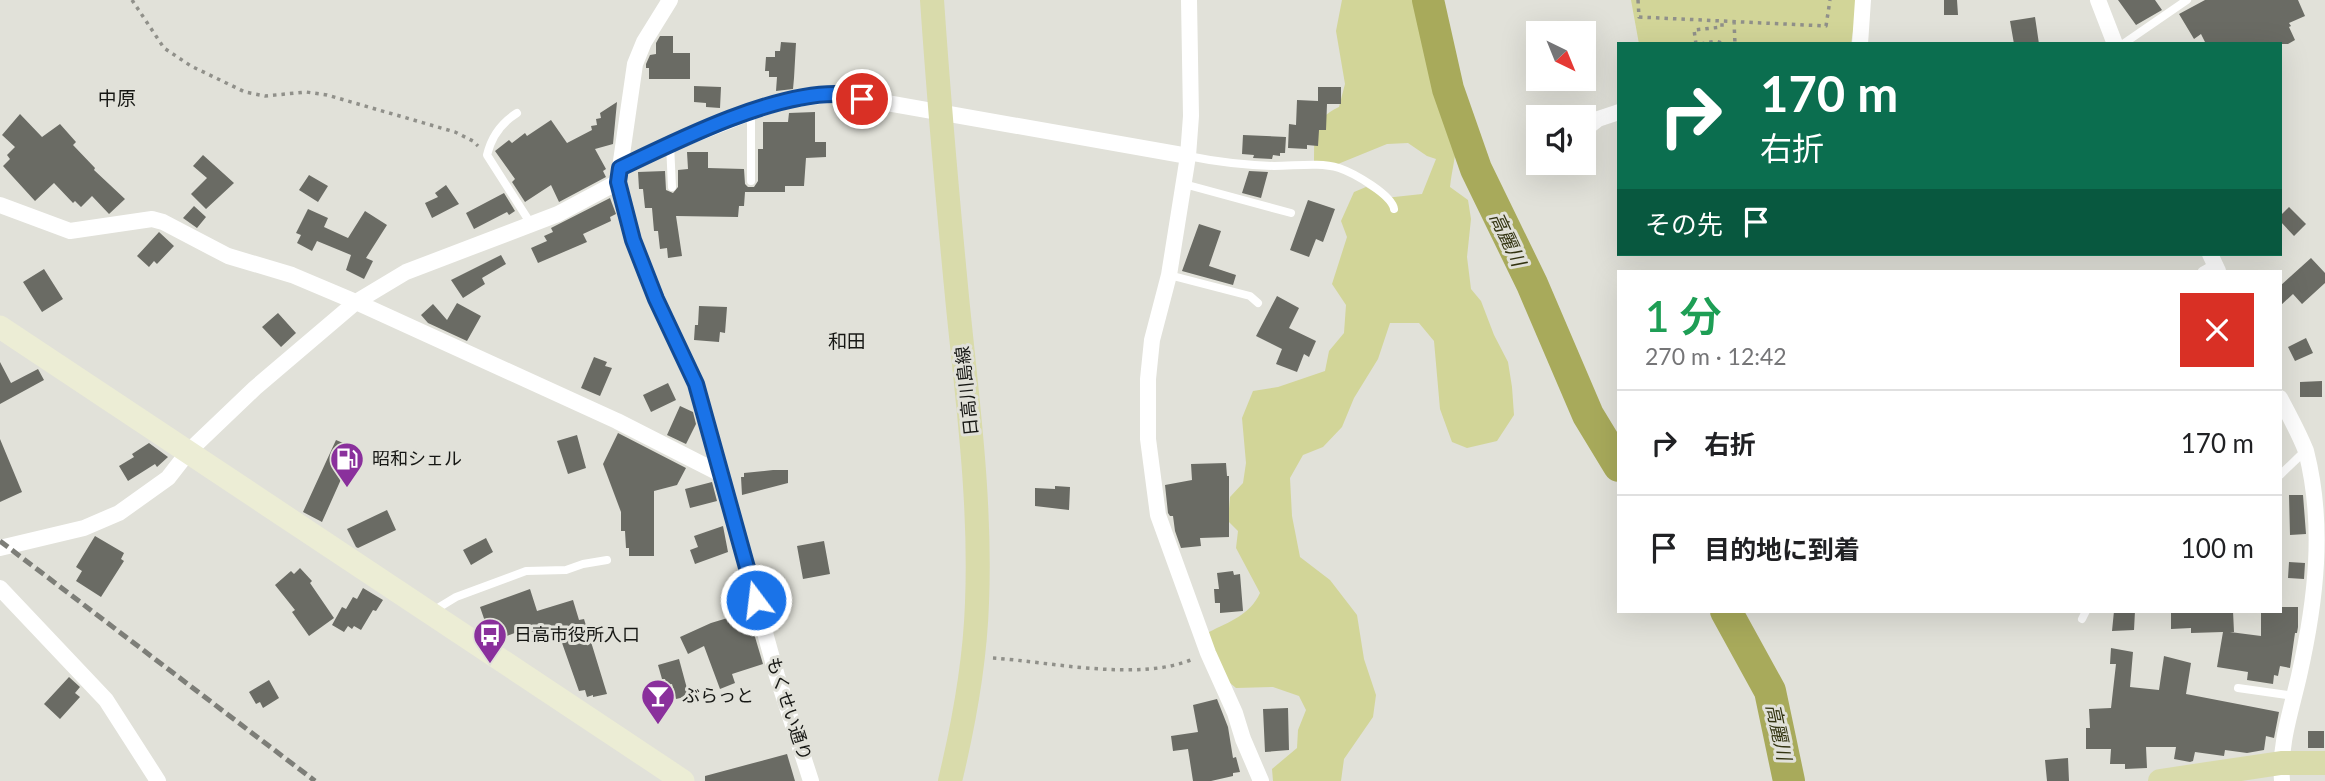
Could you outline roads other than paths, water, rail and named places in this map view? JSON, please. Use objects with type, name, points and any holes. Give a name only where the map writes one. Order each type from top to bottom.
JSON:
[{"type":"main road","name":"日高川島線","points":[[932,0],[978,537],[978,605],[971,681],[950,781]]},
{"type":"main road","points":[[2160,781],[2282,772],[2325,763]]},
{"type":"street","name":"もくせい通り","points":[[670,0],[644,42],[635,64],[619,175],[633,240],[656,299],[696,384],[777,676],[811,781]]},
{"type":"street","points":[[1189,0],[1191,116],[1188,156],[1169,275],[1153,340],[1148,379],[1148,439],[1158,515],[1208,653],[1236,713],[1243,739],[1261,781]]},
{"type":"street","points":[[1860,42],[1863,0]]},
{"type":"street","points":[[2098,0],[2114,42]]},
{"type":"street","points":[[0,548],[84,528],[119,513],[168,478],[189,451],[255,388],[356,302],[406,272],[558,214],[670,144],[787,100],[836,94],[1188,156]]},
{"type":"street","points":[[1596,121],[1617,112]]},
{"type":"street","points":[[0,205],[69,231],[152,219],[163,222],[229,256],[292,275],[356,302],[617,421],[721,474]]},
{"type":"street","points":[[0,327],[683,781]]},
{"type":"street","points":[[2282,402],[2306,450],[2321,489],[2322,523],[2320,565],[2311,622],[2294,696],[2282,772]]},
{"type":"street","points":[[0,588],[106,700],[158,781]]},
{"type":"lane","points":[[2126,42],[2187,0]]},
{"type":"lane","points":[[751,112],[751,181]]},
{"type":"lane","points":[[517,113],[505,120],[490,143],[487,155],[531,224]]},
{"type":"lane","points":[[670,144],[672,187]]},
{"type":"lane","points":[[1188,156],[1218,162],[1275,166],[1307,164],[1339,168],[1386,195],[1393,202],[1394,209]]},
{"type":"lane","points":[[1184,184],[1291,213]]},
{"type":"lane","points":[[1169,275],[1250,296],[1258,303]]},
{"type":"lane","points":[[2282,473],[2306,450]]},
{"type":"lane","points":[[431,613],[456,597],[526,570],[566,570],[607,560]]},
{"type":"lane","points":[[2238,688],[2294,696]]},
{"type":"waterway","name":"高麗川","points":[[1428,0],[1448,89],[1476,169],[1532,284],[1588,415],[1617,463]]},
{"type":"waterway","name":"高麗川","points":[[1727,613],[1770,691],[1789,781]]},
{"type":"railway","points":[[0,541],[315,781]]},
{"type":"place","name":"昭和シェル","points":[[347,489]]},
{"type":"place","name":"日高市役所入口","points":[[490,665]]},
{"type":"place","name":"ぶらっと","points":[[658,726]]},
{"type":"district","name":"中原","points":[[117,98]]},
{"type":"district","name":"和田","points":[[847,341]]}]
